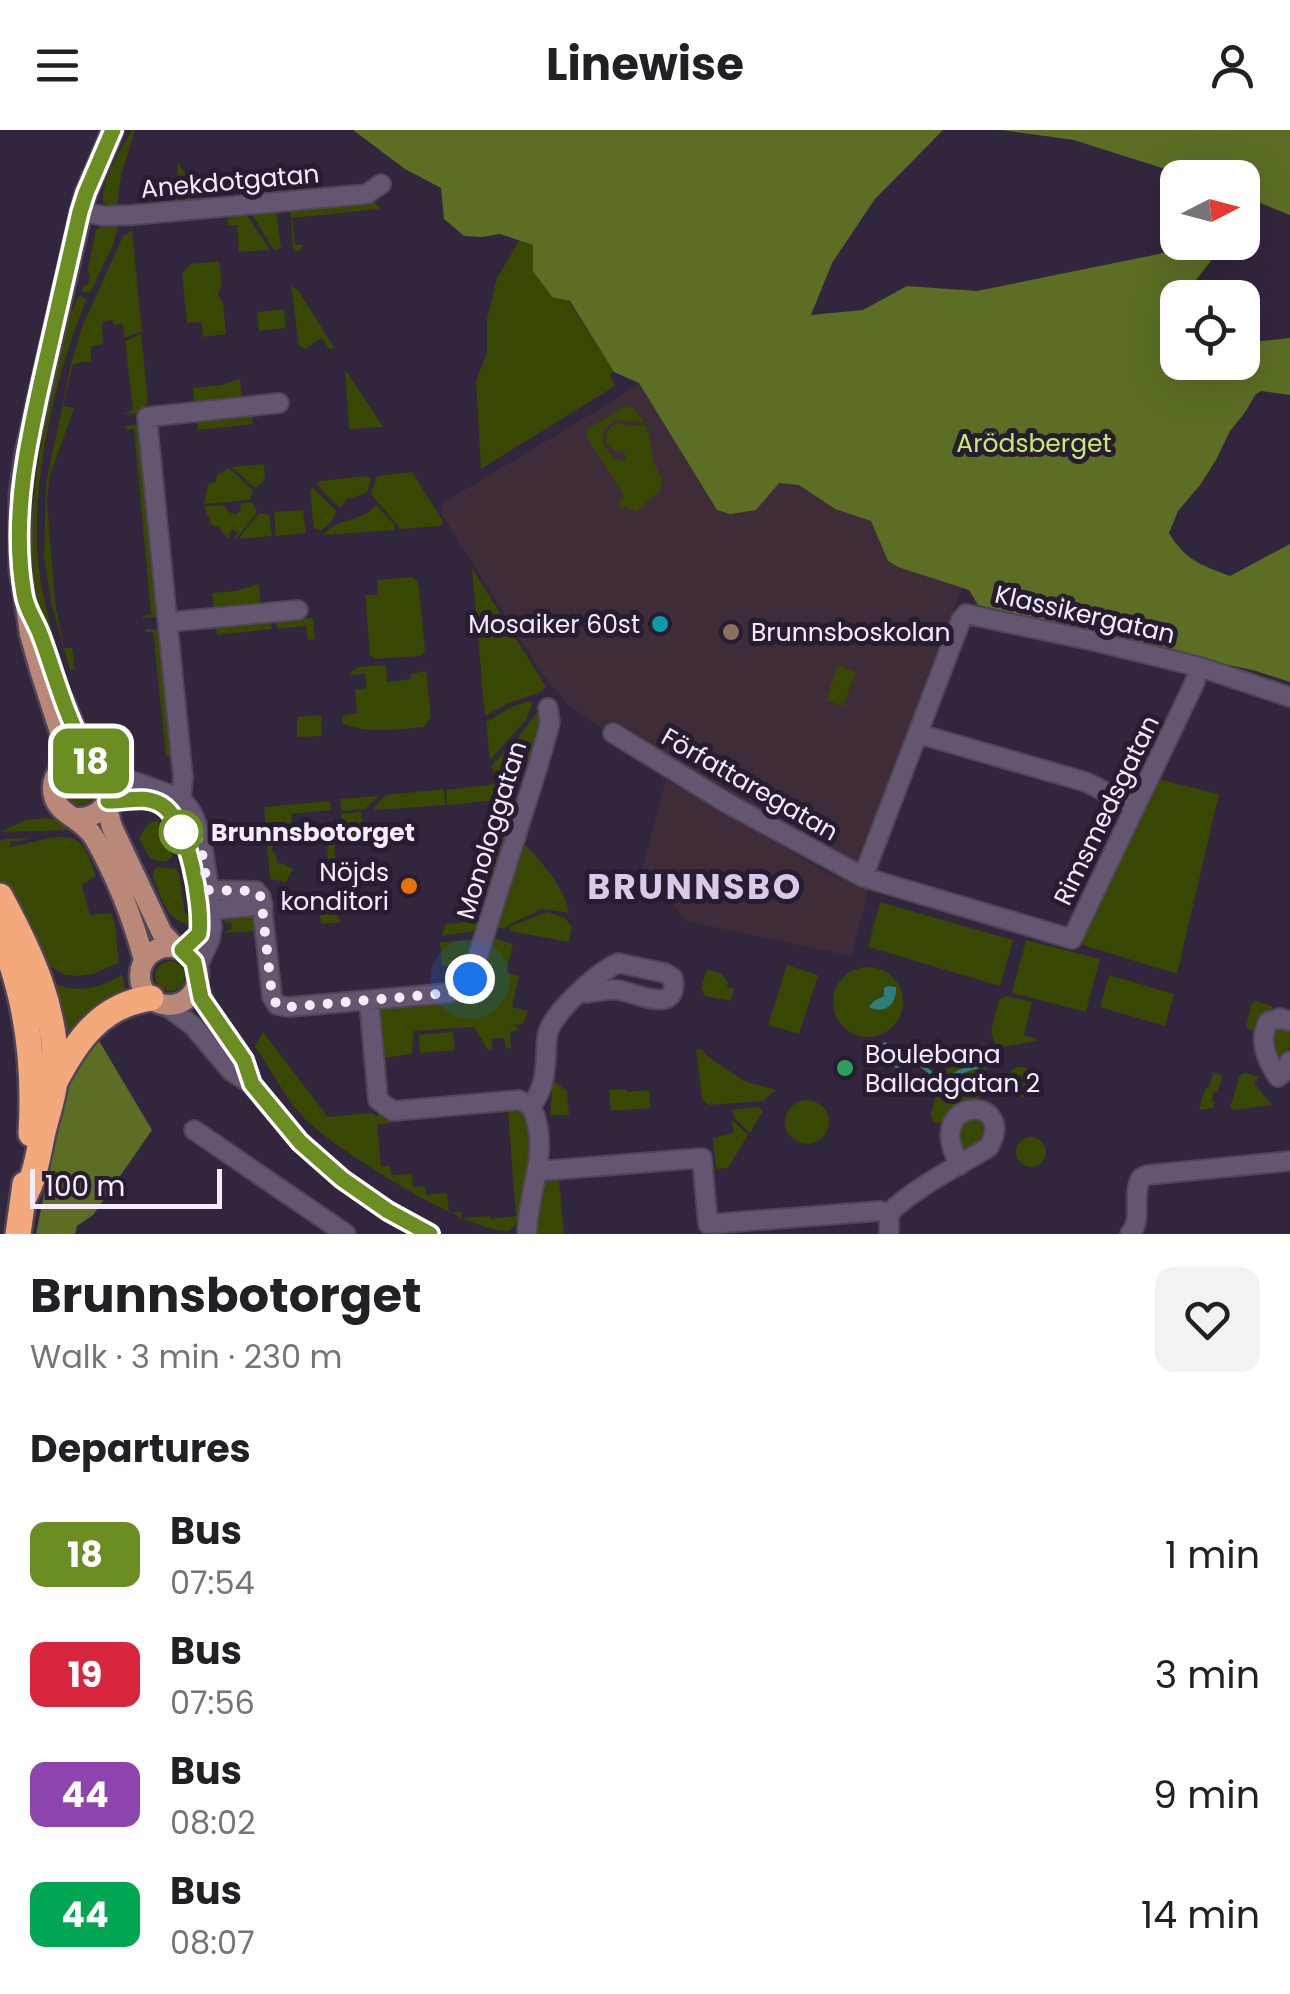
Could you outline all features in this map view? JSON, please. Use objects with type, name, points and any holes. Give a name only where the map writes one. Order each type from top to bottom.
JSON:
[{"type":"highway","points":[[0,896],[34,961],[43,990],[52,1032],[55,1082]]},
{"type":"highway","points":[[0,934],[16,978],[30,1038],[33,1104],[18,1234]]},
{"type":"highway","points":[[23,1199],[31,1186],[55,1082],[70,1055],[110,1011],[132,1001],[158,1001]]},
{"type":"main road","points":[[25,600],[68,711],[109,780],[106,805],[112,827],[162,933],[189,955],[197,975],[194,990],[185,1000],[158,1001],[140,982],[144,960],[135,926],[94,837],[55,802],[53,784],[59,772],[62,744],[30,634],[20,570],[20,494],[26,452],[80,212],[113,130]]},
{"type":"main road","points":[[59,772],[74,761],[98,766]]},
{"type":"main road","points":[[77,818],[93,816],[106,805]]},
{"type":"main road","points":[[144,960],[158,949],[175,947]]},
{"type":"street","name":"Anekdotgatan","points":[[80,212],[119,216],[174,212],[367,194],[381,184]]},
{"type":"street","points":[[181,800],[184,776],[168,622],[141,422],[279,403]]},
{"type":"street","points":[[168,622],[298,610]]},
{"type":"street","name":"Klassikergatan","points":[[862,876],[966,614],[1200,667],[1290,697]]},
{"type":"street","name":"Rimsmedsgatan","points":[[862,876],[1072,940],[1200,667]]},
{"type":"street","name":"Monologgatan","points":[[263,905],[274,1002],[289,1007],[448,993],[470,979],[538,766],[550,723],[548,708]]},
{"type":"street","name":"Författaregatan","points":[[613,734],[726,802],[862,876]]},
{"type":"street","points":[[919,734],[1076,779],[1135,807]]},
{"type":"street","points":[[98,766],[181,800],[192,813],[200,840],[212,927],[197,975],[206,1006],[244,1060],[252,1084]]},
{"type":"street","points":[[208,890],[256,891],[263,905],[210,910]]},
{"type":"street","points":[[532,1106],[546,1074],[546,1034],[551,1023],[582,991]]},
{"type":"street","points":[[158,1001],[193,1026],[231,1071],[252,1084],[300,1142],[342,1179],[430,1234]]},
{"type":"street","points":[[369,1001],[378,1100],[387,1108],[393,1111],[520,1100],[532,1106],[539,1171],[524,1230]]},
{"type":"street","points":[[1290,1021],[1280,1018],[1268,1022],[1263,1034],[1266,1054],[1290,1093]]},
{"type":"street","points":[[1278,1076],[1290,1061]]},
{"type":"street","points":[[194,1130],[346,1234]]},
{"type":"street","points":[[539,1171],[702,1158],[708,1224],[889,1212]]},
{"type":"street","points":[[1130,1234],[1138,1219],[1136,1188],[1140,1178],[1290,1161]]},
{"type":"street","points":[[889,1234],[889,1212],[960,1164]]},
{"type":"shaded area","points":[[132,130],[116,209],[111,209],[103,202],[105,183]]},
{"type":"shaded area","points":[[178,163],[204,196],[204,203],[175,206]]},
{"type":"shaded area","points":[[373,201],[379,209],[292,218],[295,245],[304,245],[298,252],[293,248],[290,209]]},
{"type":"shaded area","points":[[276,210],[281,248],[274,250],[251,213]]},
{"type":"shaded area","points":[[246,214],[270,250],[239,252],[237,225],[228,225],[228,215]]},
{"type":"shaded area","points":[[118,225],[90,293],[82,291],[88,285],[96,230]]},
{"type":"shaded area","points":[[132,230],[142,331],[125,338],[123,324],[102,322],[103,344],[91,346],[91,361],[73,364],[63,406],[74,408],[49,478],[47,502],[55,603],[64,648],[72,648],[75,669],[70,670],[52,606],[44,557],[46,483],[71,364],[82,327],[123,236]]},
{"type":"shaded area","points":[[519,241],[533,245],[614,372],[610,375],[615,386],[481,469],[476,381],[487,352],[487,319],[497,278]]},
{"type":"shaded area","points":[[219,261],[222,284],[218,294],[223,303],[226,334],[203,337],[201,322],[187,323],[182,273],[190,264]]},
{"type":"shaded area","points":[[291,286],[298,290],[334,347],[330,350],[322,338],[307,347],[309,350],[299,346]]},
{"type":"shaded area","points":[[79,295],[87,299],[65,359],[42,461],[38,559],[47,612],[70,688],[105,760],[96,756],[49,650],[39,614],[32,544],[42,436],[61,345]]},
{"type":"shaded area","points":[[284,309],[286,328],[259,331],[257,312]]},
{"type":"shaded area","points":[[141,334],[148,403],[142,413],[123,414],[133,410],[125,341]]},
{"type":"shaded area","points":[[345,369],[383,427],[349,429]]},
{"type":"shaded area","points":[[240,379],[242,401],[195,406],[193,388]]},
{"type":"shaded area","name":"Brunnsboskolan","points":[[639,383],[717,510],[779,483],[799,485],[835,509],[871,521],[888,561],[962,588],[859,864],[602,729],[566,703],[543,675],[441,513],[444,503],[456,495]]},
{"type":"shaded area","points":[[625,406],[633,408],[645,423],[614,420],[604,430],[603,444],[614,458],[623,461],[624,453],[611,448],[606,440],[608,431],[618,423],[646,425],[653,459],[663,480],[659,493],[636,512],[620,508],[623,494],[586,436],[589,428]]},
{"type":"shaded area","points":[[252,417],[253,424],[198,430],[197,422]]},
{"type":"shaded area","points":[[140,427],[160,612],[155,617],[143,618],[151,614],[134,429],[125,429]]},
{"type":"shaded area","points":[[264,464],[265,480],[255,488],[232,467]]},
{"type":"shaded area","points":[[229,468],[253,490],[250,500],[204,504],[208,484],[216,482],[217,475]]},
{"type":"shaded area","points":[[412,472],[443,521],[441,526],[401,529],[371,494],[378,476]]},
{"type":"shaded area","points":[[365,476],[371,479],[367,493],[347,499],[340,508],[316,484],[320,481]]},
{"type":"shaded area","points":[[313,487],[336,511],[321,531],[314,528],[310,491]]},
{"type":"shaded area","points":[[252,502],[257,512],[236,539],[238,533],[232,529],[229,538],[212,525],[204,507],[224,505],[236,514],[241,503]]},
{"type":"shaded area","points":[[376,505],[395,525],[394,530],[323,535],[336,525],[364,515]]},
{"type":"shaded area","points":[[303,510],[306,533],[276,536],[274,512]]},
{"type":"shaded area","points":[[259,513],[269,515],[272,536],[238,539]]},
{"type":"shaded area","points":[[472,568],[546,687],[485,716]]},
{"type":"shaded area","points":[[412,577],[419,587],[425,651],[420,656],[376,659],[370,655],[365,595],[378,595],[377,580]]},
{"type":"shaded area","points":[[259,584],[261,605],[214,609],[212,593]]},
{"type":"shaded area","points":[[313,618],[315,639],[308,640],[306,626],[277,629],[276,621]]},
{"type":"shaded area","points":[[271,622],[272,629],[217,635],[216,627]]},
{"type":"shaded area","points":[[145,629],[156,629],[163,635],[174,755],[166,756],[153,632]]},
{"type":"shaded area","points":[[386,665],[387,682],[411,679],[411,674],[426,671],[431,717],[424,727],[374,730],[343,724],[342,716],[357,713],[355,690],[366,688],[365,674],[347,675],[358,667]]},
{"type":"shaded area","points":[[838,665],[856,672],[843,706],[826,700]]},
{"type":"shaded area","points":[[533,702],[526,720],[490,760],[486,722]]},
{"type":"shaded area","points":[[537,712],[542,722],[534,757],[505,774],[495,775],[491,766]]},
{"type":"shaded area","points":[[321,715],[322,736],[297,737],[297,717]]},
{"type":"shaded area","points":[[80,775],[91,779],[95,790],[91,801],[80,805],[69,801],[65,790],[69,779]]},
{"type":"shaded area","points":[[1153,778],[1219,794],[1177,974],[1083,945],[1079,938]]},
{"type":"shaded area","points":[[666,780],[835,877],[869,889],[851,956],[687,921],[642,870]]},
{"type":"shaded area","points":[[496,784],[498,800],[447,805],[446,790]]},
{"type":"shaded area","points":[[504,784],[518,804],[490,889],[475,871],[492,868],[491,858],[496,857],[494,835],[506,833]]},
{"type":"shaded area","points":[[444,789],[445,805],[373,808],[386,795]]},
{"type":"shaded area","points":[[378,796],[365,809],[341,811],[340,799]]},
{"type":"shaded area","points":[[330,801],[331,810],[291,814],[293,835],[287,830],[276,837],[271,850],[277,863],[293,869],[286,882],[270,879],[264,807]]},
{"type":"shaded area","points":[[361,812],[364,838],[344,840],[341,814]]},
{"type":"shaded area","points":[[26,820],[65,821],[73,830],[0,832]]},
{"type":"shaded area","points":[[158,820],[173,856],[166,862],[150,859],[139,838],[148,824]]},
{"type":"shaded area","points":[[58,837],[82,845],[96,876],[82,886],[90,915],[111,913],[119,963],[78,976],[65,975],[45,963],[0,885],[0,841],[29,839],[10,842],[10,847]]},
{"type":"shaded area","points":[[521,842],[551,874],[569,913],[543,909],[504,929],[496,927]]},
{"type":"shaded area","points":[[334,843],[338,882],[321,884],[316,873],[329,871],[327,844]]},
{"type":"shaded area","points":[[159,867],[179,873],[189,925],[174,918],[165,906],[152,876]]},
{"type":"shaded area","points":[[318,898],[329,898],[341,922],[321,924]]},
{"type":"shaded area","points":[[475,901],[481,901],[486,909],[480,930],[442,936],[445,924],[477,921]]},
{"type":"shaded area","points":[[880,902],[1013,940],[1000,986],[868,947]]},
{"type":"shaded area","points":[[547,912],[565,918],[572,927],[569,942],[509,931],[511,926]]},
{"type":"shaded area","points":[[256,916],[258,931],[225,933],[232,929],[231,922],[225,923],[224,919]]},
{"type":"shaded area","points":[[489,937],[513,944],[506,972],[519,976],[512,1007],[528,1011],[523,1024],[514,1025],[519,1030],[510,1032],[511,1048],[506,1049],[504,1038],[492,1039],[492,1050],[488,1050],[474,1027],[414,1031],[412,1054],[383,1058],[378,1007],[458,997],[465,992]]},
{"type":"shaded area","points":[[473,940],[475,944],[461,978],[452,973],[451,965],[442,966],[440,942]]},
{"type":"shaded area","points":[[1026,940],[1100,959],[1086,1012],[1012,993]]},
{"type":"shaded area","points":[[170,961],[181,965],[185,976],[181,987],[170,991],[159,987],[155,976],[159,965]]},
{"type":"shaded area","points":[[787,965],[818,975],[799,1034],[768,1025]]},
{"type":"shaded area","points":[[868,967],[893,977],[903,1002],[893,1027],[868,1037],[843,1027],[833,1002],[843,977]]},
{"type":"shaded area","points":[[707,970],[721,973],[727,987],[734,989],[731,1001],[705,996],[701,988]]},
{"type":"shaded area","points":[[122,975],[127,995],[83,1026],[75,1027],[62,1053],[48,981],[86,989]]},
{"type":"shaded area","points":[[1109,975],[1174,994],[1165,1026],[1100,1007]]},
{"type":"shaded area","points":[[888,986],[896,987],[892,1003],[880,1010],[869,1007],[884,996]]},
{"type":"shaded area","points":[[1006,996],[1032,1002],[1024,1035],[1036,1041],[997,1048],[991,1032],[999,1000]]},
{"type":"shaded area","points":[[1255,1001],[1272,1006],[1273,1011],[1260,1020],[1254,1031],[1246,1028]]},
{"type":"shaded area","points":[[1278,1026],[1290,1030],[1290,1047],[1279,1065],[1269,1034]]},
{"type":"shaded area","points":[[263,1032],[328,1117],[369,1113],[376,1118],[379,1110],[391,1115],[392,1122],[377,1125],[381,1166],[390,1166],[391,1175],[412,1174],[413,1187],[425,1186],[426,1195],[447,1193],[449,1211],[370,1167],[303,1117],[255,1047]]},
{"type":"shaded area","points":[[453,1032],[455,1050],[420,1053],[419,1035]]},
{"type":"shaded area","points":[[696,1049],[744,1081],[776,1090],[763,1101],[709,1105],[702,1099]]},
{"type":"shaded area","points":[[984,1059],[988,1063],[978,1101],[965,1103],[945,1124],[933,1122],[931,1114],[943,1070]]},
{"type":"shaded area","points":[[1021,1067],[1032,1071],[1036,1082],[1032,1093],[1021,1097],[1010,1093],[1006,1082],[1010,1071]]},
{"type":"shaded area","points":[[1211,1072],[1222,1075],[1218,1092],[1214,1091],[1215,1102],[1213,1108],[1199,1110],[1213,1075]]},
{"type":"shaded area","points":[[1240,1075],[1259,1077],[1254,1083],[1272,1105],[1230,1108]]},
{"type":"shaded area","points":[[553,1080],[567,1091],[569,1115],[550,1115]]},
{"type":"shaded area","points":[[609,1090],[649,1090],[651,1108],[611,1111]]},
{"type":"shaded area","points":[[807,1100],[823,1106],[829,1122],[823,1138],[807,1144],[791,1138],[785,1122],[791,1106]]},
{"type":"shaded area","points":[[524,1107],[531,1151],[517,1220],[509,1231],[462,1218],[516,1216],[508,1112],[496,1110]]},
{"type":"shaded area","points":[[759,1107],[762,1112],[750,1133],[734,1118],[732,1110]]},
{"type":"shaded area","points":[[972,1116],[985,1119],[987,1140],[964,1154],[961,1126]]},
{"type":"shaded area","points":[[732,1120],[748,1135],[728,1168],[716,1169],[713,1138],[733,1133]]},
{"type":"shaded area","points":[[1031,1137],[1042,1141],[1046,1152],[1042,1163],[1031,1167],[1020,1163],[1016,1152],[1020,1141]]},
{"type":"shaded area","points":[[551,1178],[571,1178],[559,1179],[564,1234],[535,1234],[544,1184]]},
{"type":"green space","name":"Arödsberget","points":[[353,130],[943,130],[875,199],[832,263],[811,315],[863,310],[907,286],[977,291],[1160,254],[1160,260],[1212,260],[1196,280],[1160,280],[1160,380],[1260,380],[1260,341],[1290,338],[1290,395],[1261,391],[1255,395],[1200,485],[1178,511],[1169,533],[1195,561],[1230,576],[1290,544],[1290,682],[1173,649],[978,605],[969,590],[888,561],[871,521],[835,509],[799,485],[779,483],[756,510],[730,514],[717,510],[639,383],[614,372],[570,301],[552,297],[533,271],[533,245],[500,234],[464,236],[444,219],[441,188],[405,169]]},
{"type":"green space","points":[[1001,130],[1290,130],[1290,215],[1260,203],[1260,160],[1160,160],[1160,167],[1074,140]]},
{"type":"green space","points":[[95,1034],[152,1130],[93,1215],[77,1226],[75,1234],[36,1234],[63,1100],[74,1066]]},
{"type":"waterway","points":[[885,1044],[887,1055],[896,1066],[918,1063],[930,1072]]},
{"type":"waterway","points":[[940,1078],[946,1081],[982,1065]]},
{"type":"bus line","name":"18","points":[[113,130],[80,212],[26,452],[20,494],[20,570],[25,600],[82,746],[109,780],[108,801],[134,798],[158,802],[172,813],[181,832],[200,920],[199,934],[182,950],[194,962],[201,998],[244,1060],[252,1084],[300,1142],[342,1179],[430,1234]]},
{"type":"place","name":"Mosaiker 60st","points":[[660,624]]},
{"type":"place","name":"Brunnsboskolan","points":[[731,632]]},
{"type":"place","name":"Brunnsbotorget","points":[[181,832]]},
{"type":"place","name":"Nöjds konditori","points":[[409,886]]},
{"type":"place","name":"Boulebana Balladgatan 2","points":[[845,1068]]},
{"type":"district","name":"BRUNNSBO","points":[[695,887]]},
{"type":"route","points":[[181,832],[200,840],[208,890],[256,891],[261,897],[272,996],[277,1005],[439,994],[453,992],[470,979]]}]
